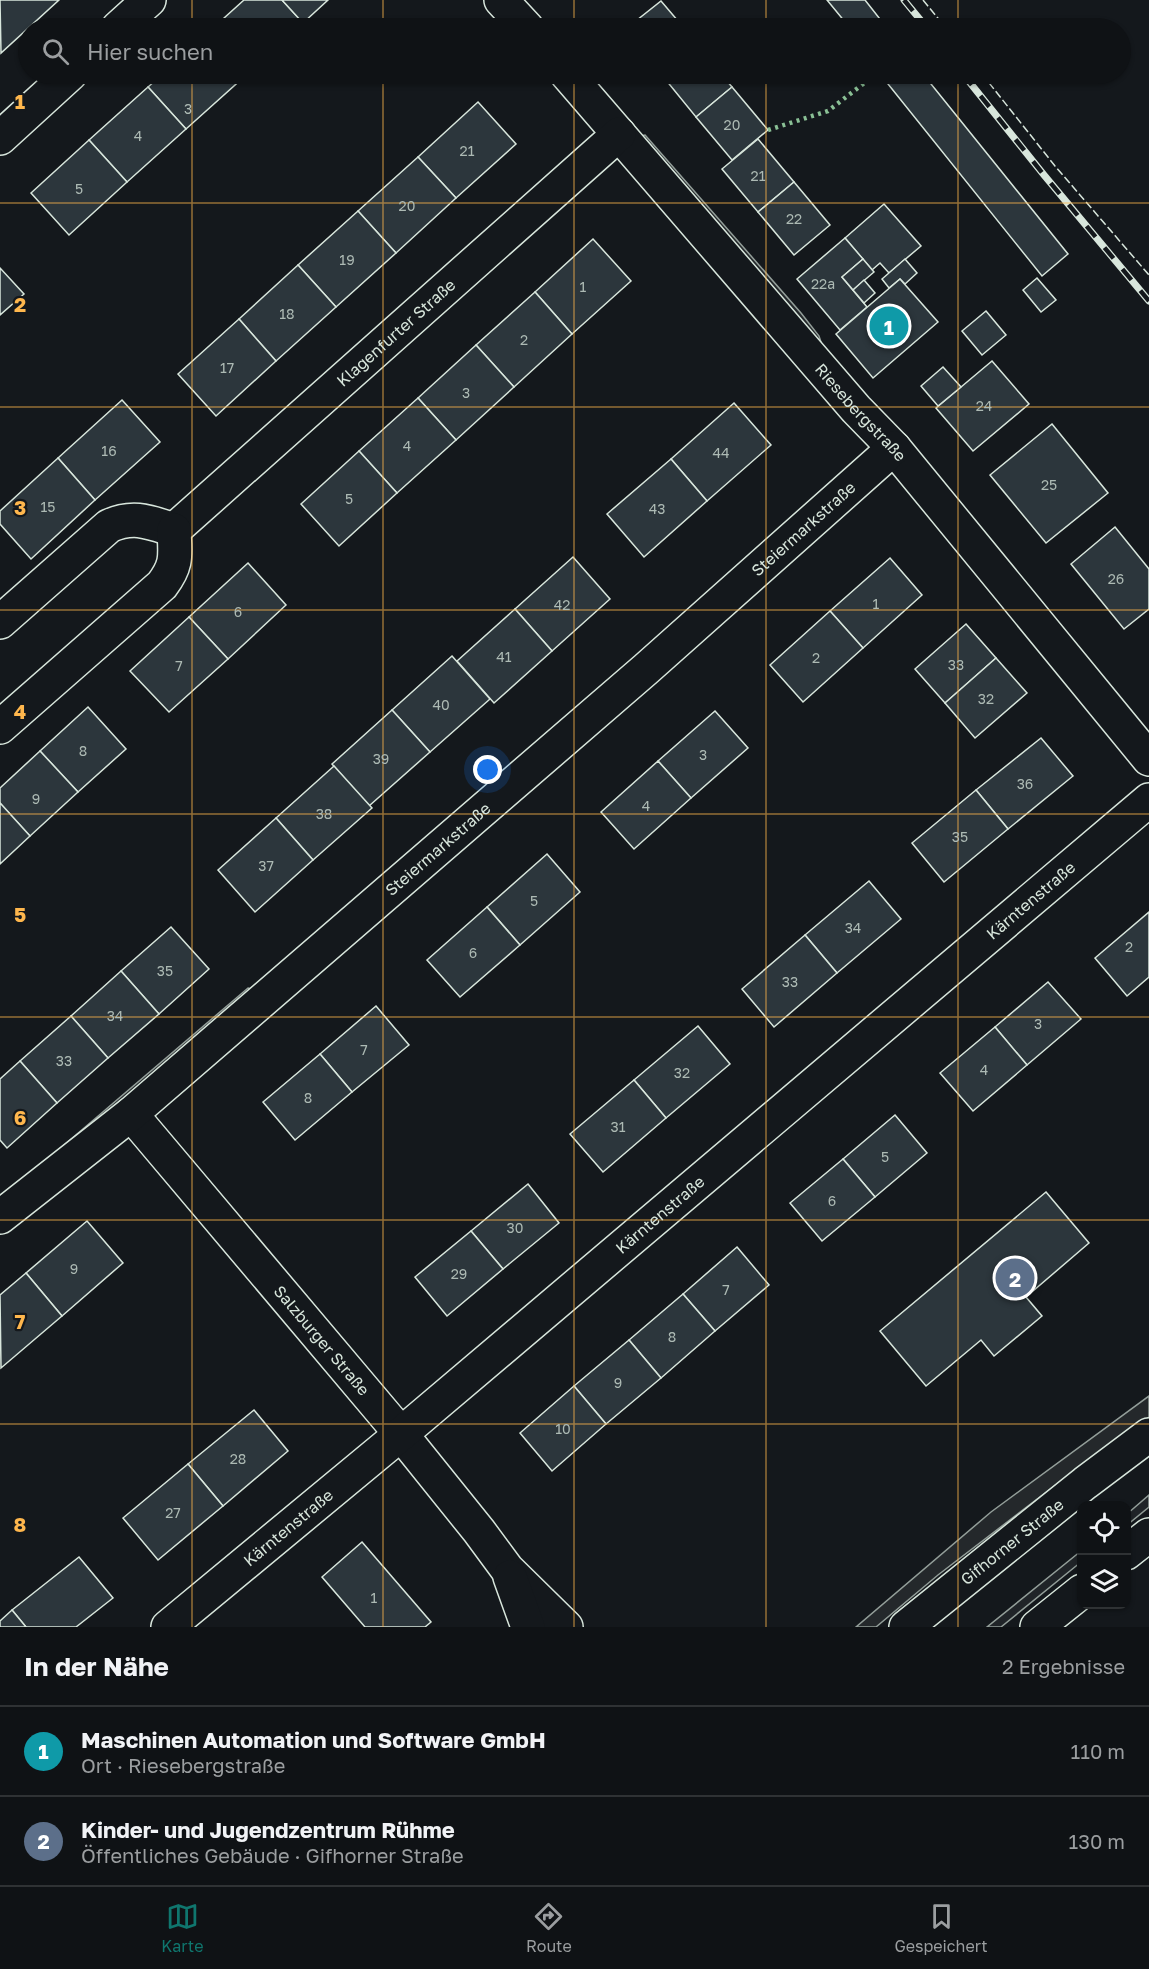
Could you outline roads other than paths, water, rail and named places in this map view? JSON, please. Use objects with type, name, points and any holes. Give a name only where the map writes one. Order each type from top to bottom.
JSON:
[{"type":"street","points":[[129,18],[149,0]]},
{"type":"street","points":[[501,0],[518,18]]},
{"type":"street","points":[[0,138],[59,84]]},
{"type":"street","name":"Riesebergstraße","points":[[576,84],[856,409],[894,448],[1149,759]]},
{"type":"street","name":"Klagenfurter Straße","points":[[174,530],[619,134]]},
{"type":"street","name":"Steiermarkstraße","points":[[0,1216],[131,1114],[646,669],[894,448]]},
{"type":"street","points":[[0,622],[109,526],[125,519],[149,522],[174,530],[175,556],[172,572],[162,585],[0,727]]},
{"type":"street","name":"Kärntenstraße","points":[[168,1627],[401,1434],[1149,800]]},
{"type":"street","name":"Salzburger Straße","points":[[131,1114],[401,1434],[507,1569],[566,1627]]},
{"type":"street","name":"Gifhorner Straße","points":[[906,1627],[1085,1483],[1149,1435]]},
{"type":"street","points":[[1131,1550],[1149,1535]]},
{"type":"street","name":"Salzburger Straße","points":[[507,1569],[528,1627]]},
{"type":"street","points":[[1037,1627],[1077,1595]]},
{"type":"railway","points":[[904,0],[919,18]]},
{"type":"railway","points":[[971,84],[1149,301]]},
{"type":"place","name":"Maschinen Automation und Software GmbH","points":[[889,326]]},
{"type":"place","name":"Kinder- und Jugendzentrum Rühme","points":[[1015,1278]]}]
